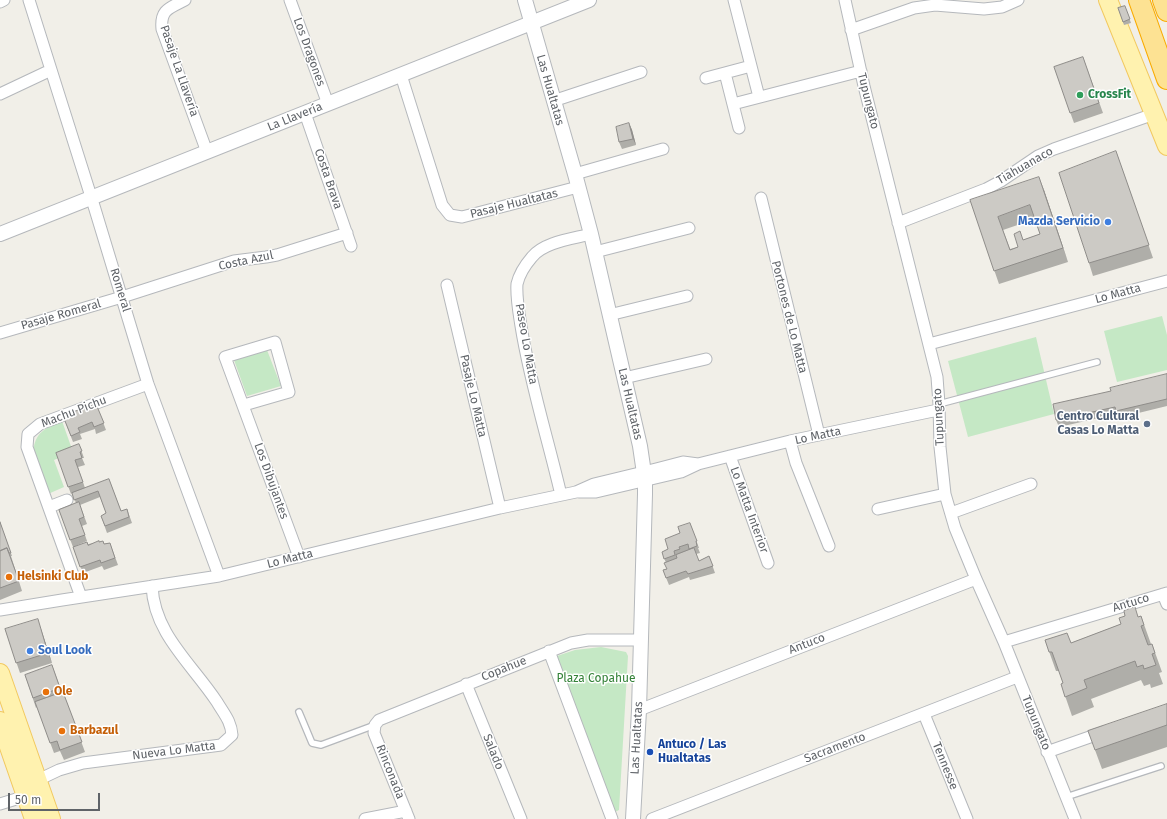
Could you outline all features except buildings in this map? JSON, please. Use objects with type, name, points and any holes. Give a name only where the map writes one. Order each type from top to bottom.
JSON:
[{"type":"highway","points":[[1139,0],[1167,79]]},
{"type":"highway","points":[[1163,0],[1167,11]]},
{"type":"main road","points":[[1108,0],[1167,146]]},
{"type":"main road","points":[[0,673],[51,819]]},
{"type":"main road","points":[[0,722],[34,819]]},
{"type":"street","points":[[0,2],[4,0]]},
{"type":"street","name":"Romeral","points":[[29,0],[92,198],[148,384],[219,576]]},
{"type":"street","name":"Pasaje La Llavería","points":[[185,0],[165,11],[162,17],[162,29],[207,152]]},
{"type":"street","name":"Los Dragones","points":[[290,0],[328,104]]},
{"type":"street","name":"Las Hualtatas","points":[[525,0],[591,234],[640,446],[644,476],[639,710],[633,819]]},
{"type":"street","name":"La Llavería","points":[[0,234],[589,0]]},
{"type":"street","points":[[734,0],[759,97]]},
{"type":"street","name":"Tupungato","points":[[845,0],[851,30],[936,376],[940,447],[945,494],[955,528],[1004,642],[1075,819]]},
{"type":"street","points":[[851,30],[914,8],[935,5],[984,9],[1002,7],[1018,0]]},
{"type":"street","points":[[706,78],[751,66]]},
{"type":"street","points":[[0,94],[51,70]]},
{"type":"street","points":[[733,104],[861,71]]},
{"type":"street","points":[[554,101],[640,72]]},
{"type":"street","points":[[725,73],[739,128]]},
{"type":"street","name":"Pasaje Hualtatas","points":[[401,75],[442,205],[450,215],[462,217],[576,181],[663,149]]},
{"type":"street","name":"Costa Brava","points":[[305,113],[351,246]]},
{"type":"street","name":"Tiahuanaco","points":[[898,222],[986,189],[1001,181],[1038,156],[1054,149],[1154,114]]},
{"type":"street","name":"Portones de Lo Matta","points":[[761,198],[819,435]]},
{"type":"street","points":[[595,252],[689,228]]},
{"type":"street","name":"Costa Azul","points":[[122,297],[234,261],[277,255],[347,233]]},
{"type":"street","name":"Paseo Lo Matta","points":[[561,495],[552,453],[526,357],[518,306],[517,285],[519,277],[532,257],[538,251],[546,246],[591,234]]},
{"type":"street","name":"Lo Matta","points":[[929,344],[1167,281]]},
{"type":"street","name":"Pasaje Lo Matta","points":[[447,285],[500,508]]},
{"type":"street","points":[[609,315],[687,296]]},
{"type":"street","name":"Pasaje Romeral","points":[[0,333],[122,297]]},
{"type":"street","name":"Los Dibujantes","points":[[244,405],[289,392],[275,342],[225,356],[299,557]]},
{"type":"street","points":[[624,378],[706,359]]},
{"type":"street","name":"Machu Pichu","points":[[81,597],[27,447],[28,434],[40,424],[148,384]]},
{"type":"street","name":"Lo Matta","points":[[0,610],[219,576],[500,508],[576,492],[594,484],[644,476],[683,462],[698,464],[938,407]]},
{"type":"street","points":[[790,441],[796,463],[830,546]]},
{"type":"street","name":"Lo Matta Interior","points":[[730,456],[768,563]]},
{"type":"street","points":[[951,513],[1031,484]]},
{"type":"street","points":[[878,509],[945,494]]},
{"type":"street","points":[[49,507],[67,500]]},
{"type":"street","name":"Antuco","points":[[639,710],[976,579]]},
{"type":"street","name":"Nueva Lo Matta","points":[[38,780],[59,770],[83,763],[221,746],[232,735],[231,724],[210,693],[170,640],[163,628],[154,604],[152,586]]},
{"type":"street","name":"Antuco","points":[[1004,642],[1166,597]]},
{"type":"street","name":"Copahue","points":[[375,725],[381,718],[571,643],[588,640],[640,640]]},
{"type":"street","points":[[549,651],[612,819]]},
{"type":"street","name":"Sacramento","points":[[652,819],[1017,677]]},
{"type":"street","name":"Salado","points":[[466,684],[521,819]]},
{"type":"street","name":"Tennesse","points":[[924,714],[964,818]]},
{"type":"street","name":"Rinconada","points":[[375,725],[375,736],[408,815]]},
{"type":"street","points":[[1047,752],[1115,728]]},
{"type":"street","points":[[0,804],[26,796]]},
{"type":"street","points":[[365,819],[408,815]]},
{"type":"lane","points":[[938,407],[1097,362]]},
{"type":"lane","points":[[299,712],[312,743],[321,745],[375,725]]},
{"type":"lane","points":[[1066,797],[1161,766]]},
{"type":"green space","points":[[1162,316],[1167,335],[1167,370],[1117,382],[1104,331]]},
{"type":"green space","points":[[1036,337],[1054,414],[968,437],[948,361]]},
{"type":"green space","points":[[267,350],[281,386],[247,396],[234,360]]},
{"type":"green space","points":[[62,421],[73,452],[54,460],[64,487],[48,494],[33,453],[34,446],[38,436],[45,429]]},
{"type":"green space","name":"Plaza Copahue","points":[[601,647],[626,652],[628,656],[619,810],[613,813],[554,657],[575,650]]},
{"type":"place","name":"CrossFit","points":[[1080,95]]},
{"type":"place","name":"Mazda Servicio","points":[[1108,222]]},
{"type":"place","name":"Centro Cultural Casas Lo Matta","points":[[1147,424]]},
{"type":"place","name":"Helsinki Club","points":[[9,577]]},
{"type":"place","name":"Soul Look","points":[[30,651]]},
{"type":"place","name":"Ole","points":[[46,692]]},
{"type":"place","name":"Barbazul","points":[[62,731]]},
{"type":"place","name":"Antuco / Las Hualtatas","points":[[650,752]]}]
